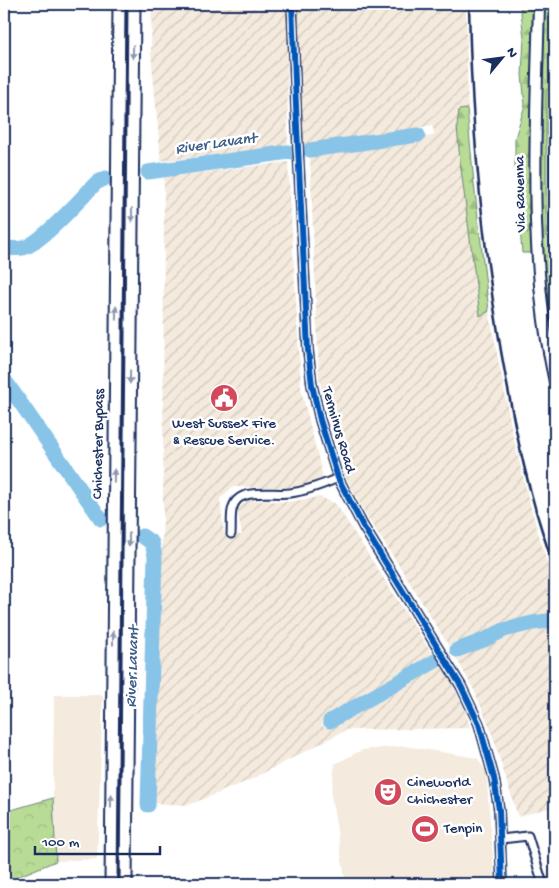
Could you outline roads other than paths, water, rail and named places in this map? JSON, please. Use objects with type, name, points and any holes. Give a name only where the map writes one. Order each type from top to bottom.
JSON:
[{"type":"highway","name":"Chichester Bypass","points":[[110,884],[119,4]]},
{"type":"highway","name":"Chichester Bypass","points":[[126,884],[134,4]]},
{"type":"main road","name":"Via Ravenna","points":[[539,4],[536,209],[539,280],[546,337],[555,382]]},
{"type":"street","name":"Terminus Road","points":[[292,4],[310,369],[320,420],[338,478],[363,526],[461,686],[479,724],[494,778],[499,810],[502,884]]},
{"type":"street","points":[[231,534],[232,508],[238,499],[247,494],[290,493],[314,488],[338,478]]},
{"type":"street","points":[[501,839],[528,836],[543,884]]},
{"type":"waterway","name":"River Lavant","points":[[310,150],[418,135]]},
{"type":"waterway","name":"River Lavant","points":[[148,172],[289,152]]},
{"type":"waterway","name":"River Lavant","points":[[4,248],[23,248],[40,238],[96,183],[106,178]]},
{"type":"waterway","name":"River Lavant","points":[[4,379],[101,519]]},
{"type":"waterway","name":"River Lavant","points":[[142,536],[152,543],[155,556],[148,805]]},
{"type":"waterway","name":"River Lavant","points":[[457,650],[504,630],[555,620]]},
{"type":"waterway","name":"River Lavant","points":[[330,721],[439,659]]},
{"type":"railway","points":[[469,4],[472,92],[478,178],[494,308],[523,463],[555,572]]},
{"type":"place","name":"West Sussex Fire & Rescue Service.","points":[[224,398]]},
{"type":"place","name":"Cineworld Chichester","points":[[388,792]]},
{"type":"place","name":"Tenpin","points":[[425,829]]}]
